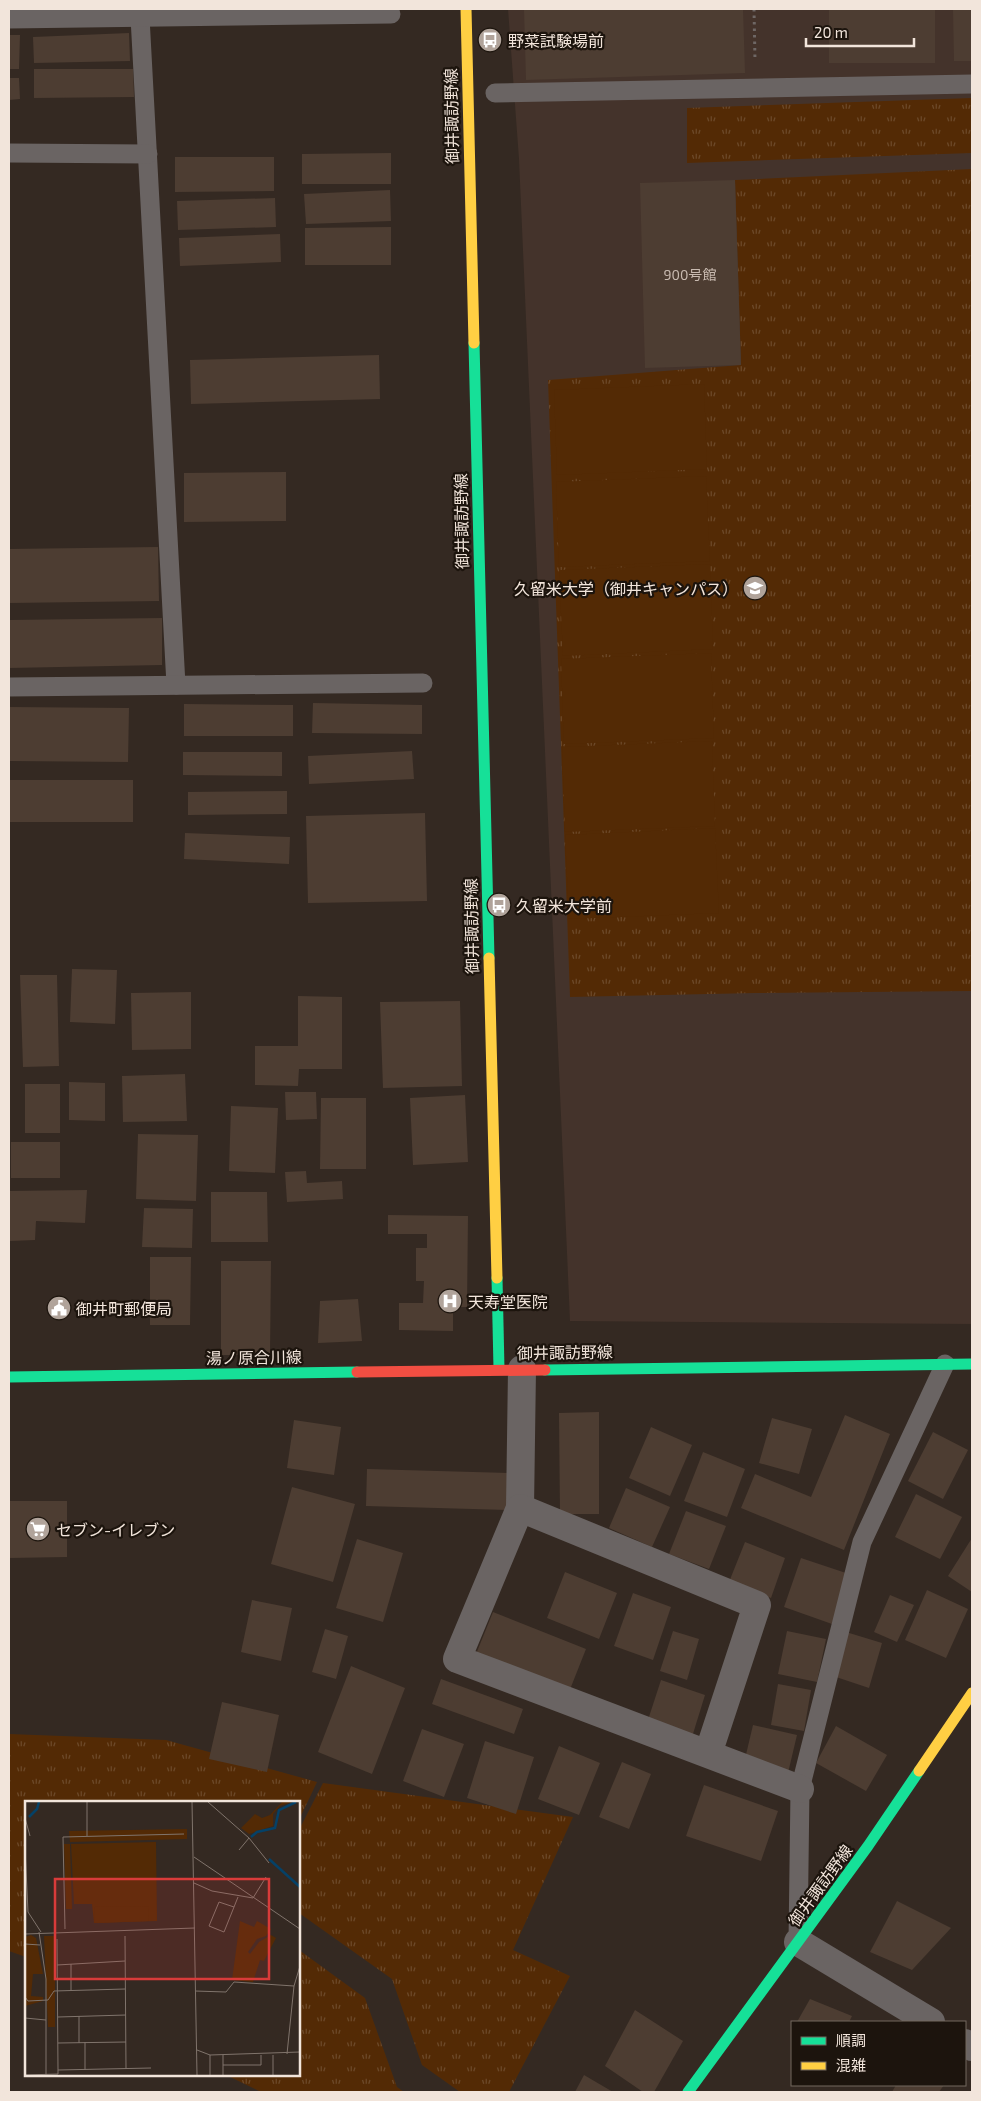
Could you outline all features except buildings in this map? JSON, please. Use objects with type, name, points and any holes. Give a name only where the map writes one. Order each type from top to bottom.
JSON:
[{"type":"main road","name":"御井諏訪野線","points":[[466,9],[511,1369],[972,1364]]},
{"type":"main road","name":"湯ノ原合川線","points":[[9,1377],[511,1369]]},
{"type":"main road","name":"御井諏訪野線","points":[[688,2092],[868,1846],[972,1693]]},
{"type":"street","points":[[511,1369],[520,1508],[457,1659],[800,1789]]},
{"type":"street","points":[[520,1508],[757,1605],[708,1754]]},
{"type":"street","points":[[798,1942],[929,2021]]},
{"type":"lane","points":[[9,19],[391,14]]},
{"type":"lane","points":[[140,17],[176,685]]},
{"type":"lane","points":[[495,93],[972,84]]},
{"type":"lane","points":[[9,153],[148,154]]},
{"type":"lane","points":[[9,687],[423,683]]},
{"type":"lane","points":[[798,1942],[800,1789],[862,1542],[945,1364]]},
{"type":"path","points":[[754,9],[755,89]]},
{"type":"shaded area","name":"久留米大学（御井キャンパス）","points":[[508,9],[972,9],[972,1324],[570,1321],[519,159]]},
{"type":"green space","points":[[972,98],[972,153],[687,163],[687,108]]},
{"type":"green space","points":[[972,169],[972,991],[570,997],[548,380],[741,365],[735,180]]},
{"type":"green space","points":[[704,384],[707,469],[557,475],[554,390]]},
{"type":"green space","points":[[706,476],[710,561],[559,567],[556,482]]},
{"type":"green space","points":[[710,564],[713,649],[563,656],[559,570]]},
{"type":"green space","points":[[711,653],[714,738],[564,744],[561,659]]},
{"type":"green space","points":[[712,741],[715,826],[565,832],[562,747]]},
{"type":"green space","points":[[715,828],[719,913],[569,919],[565,835]]},
{"type":"green space","points":[[9,1734],[166,1740],[317,1782],[300,1818],[300,1801],[25,1801],[25,1957],[9,1951]]},
{"type":"green space","points":[[323,1783],[573,1817],[513,1950],[570,1976],[509,2092],[460,2092],[422,2065],[392,1979],[300,1914],[300,1828]]},
{"type":"green space","points":[[300,1951],[365,1998],[397,2087],[404,2092],[261,2092],[228,2076],[300,2076]]},
{"type":"traffic: fast","points":[[474,343],[489,958]]},
{"type":"traffic: fast","points":[[497,1278],[499,1369]]},
{"type":"traffic: fast","points":[[545,1370],[972,1364]]},
{"type":"traffic: fast","points":[[9,1377],[357,1372]]},
{"type":"traffic: fast","points":[[688,2092],[868,1846],[919,1771]]},
{"type":"traffic: slow","points":[[466,9],[474,343]]},
{"type":"traffic: slow","points":[[489,958],[497,1278]]},
{"type":"traffic: slow","points":[[919,1771],[972,1693]]},
{"type":"traffic: jam","points":[[357,1372],[545,1370]]},
{"type":"place","name":"野菜試験場前","points":[[490,40]]},
{"type":"place","name":"久留米大学（御井キャンパス）","points":[[755,588]]},
{"type":"place","name":"久留米大学前","points":[[499,905]]},
{"type":"place","name":"天寿堂医院","points":[[450,1301]]},
{"type":"place","name":"御井町郵便局","points":[[59,1308]]},
{"type":"place","name":"セブン-イレブン","points":[[38,1529]]}]
